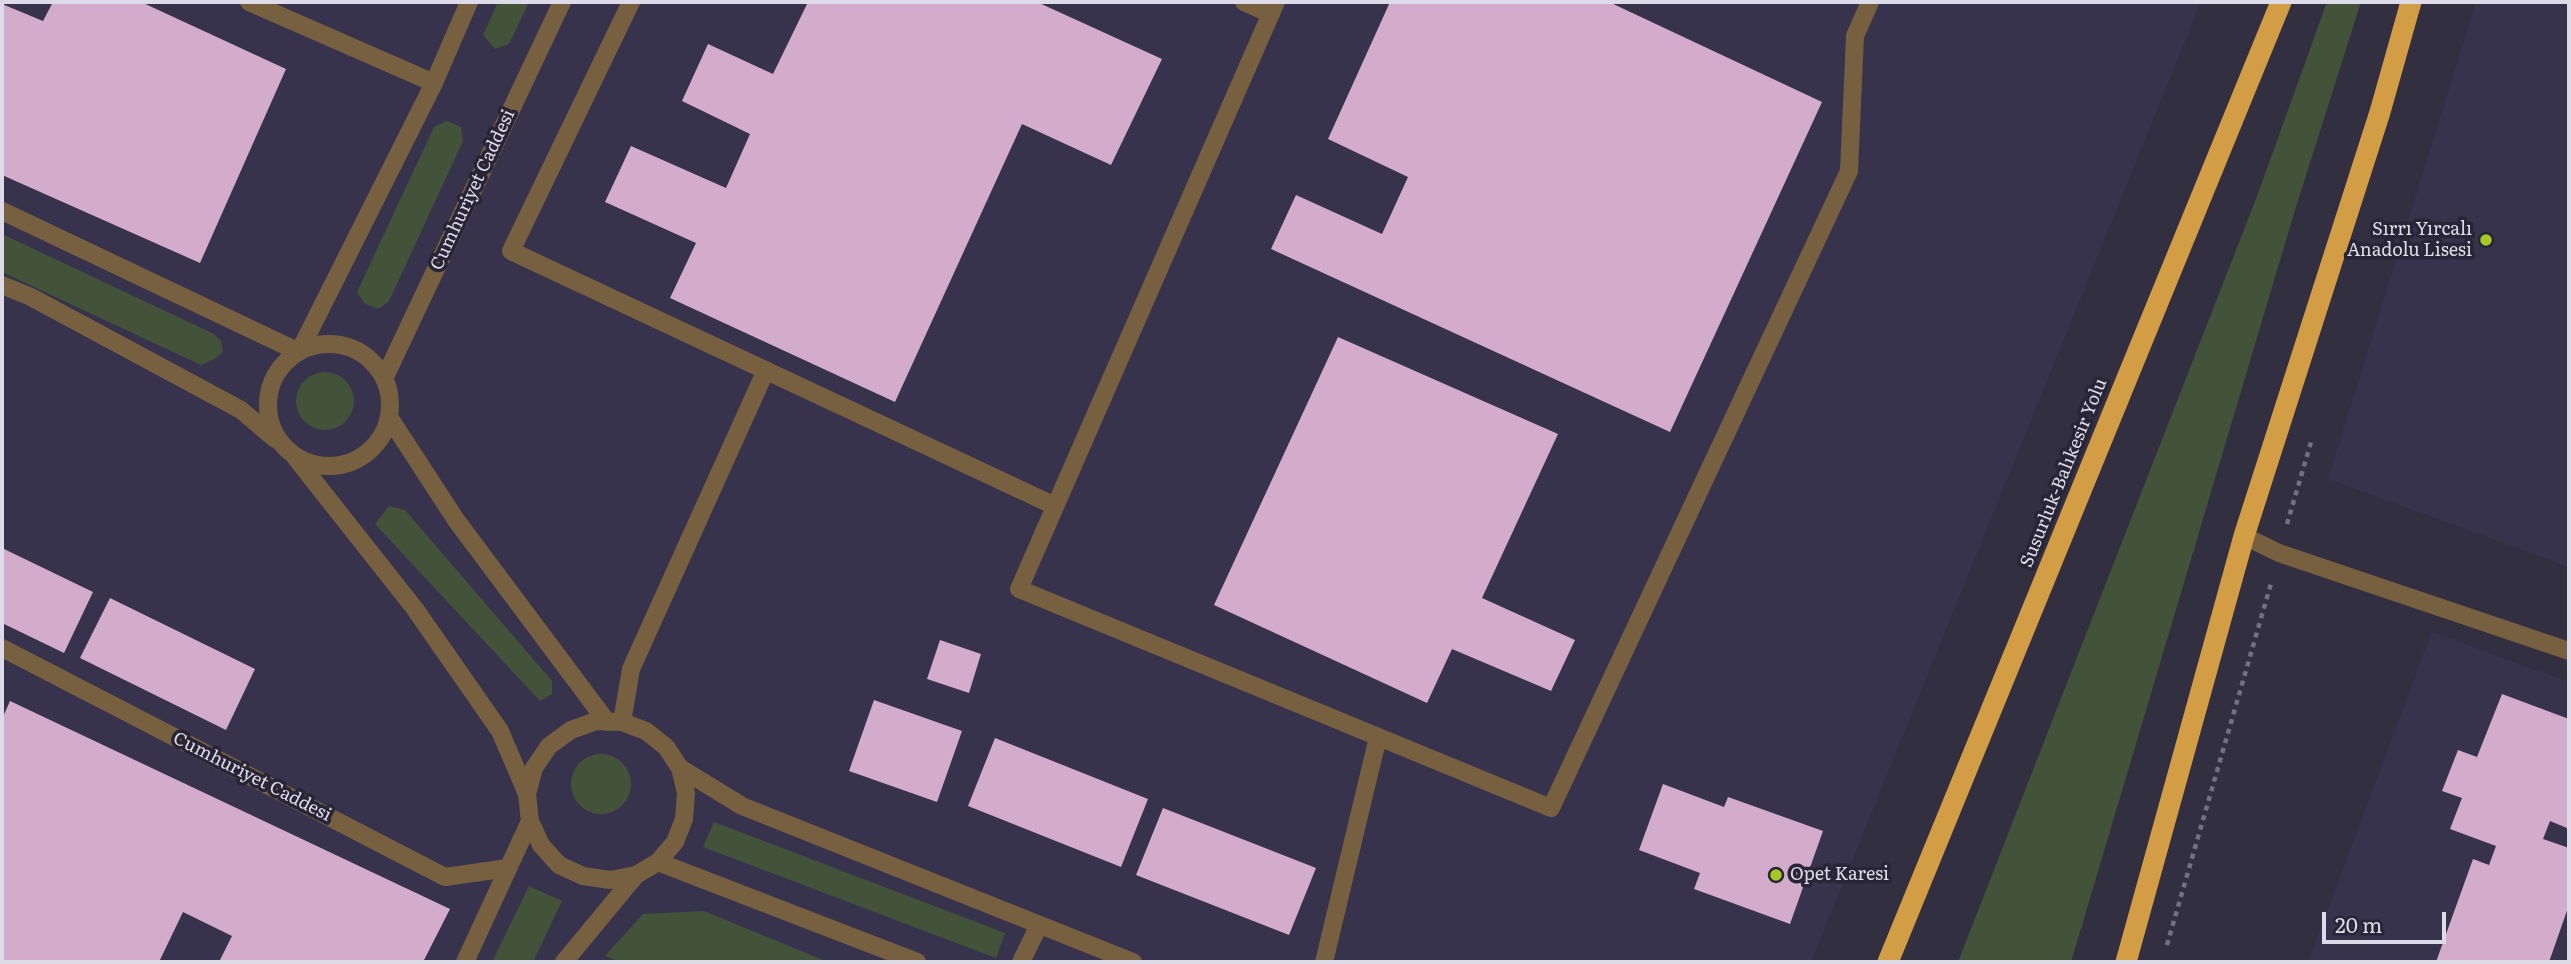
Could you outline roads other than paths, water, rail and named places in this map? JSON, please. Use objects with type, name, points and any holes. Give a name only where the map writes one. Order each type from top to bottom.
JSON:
[{"type":"highway","name":"Susurluk-Balıkesir Yolu","points":[[1888,962],[2281,2]]},
{"type":"highway","points":[[2126,962],[2244,536],[2379,112],[2411,2]]},
{"type":"street","points":[[249,2],[434,83]]},
{"type":"street","points":[[299,352],[434,83],[469,2]]},
{"type":"street","name":"Cumhuriyet Caddesi","points":[[384,379],[562,2]]},
{"type":"street","points":[[631,2],[511,251],[1055,506]]},
{"type":"street","points":[[1244,2],[1274,8],[1019,589],[1551,808],[1849,171],[1854,36],[1870,2]]},
{"type":"street","points":[[2,211],[299,352]]},
{"type":"street","points":[[2,285],[31,297],[241,410],[295,457],[415,609],[500,731],[527,794],[530,821],[541,845],[559,865],[583,876],[610,880],[636,874],[658,862],[675,842],[684,819],[686,793],[680,768],[666,747],[646,731],[615,722],[596,722],[571,730],[549,746],[534,768],[527,794]]},
{"type":"street","points":[[279,443],[270,424],[267,403],[272,383],[283,365],[299,352],[318,345],[338,345],[357,351],[373,363],[384,379],[389,398],[389,417],[382,436],[369,451],[352,462],[333,467],[314,465],[295,457]]},
{"type":"street","points":[[615,722],[631,669],[766,370]]},
{"type":"street","points":[[389,417],[456,520],[615,722]]},
{"type":"street","points":[[2244,536],[2279,553],[2569,650]]},
{"type":"street","name":"Cumhuriyet Caddesi","points":[[2,648],[445,877],[508,868]]},
{"type":"street","points":[[1324,962],[1378,737]]},
{"type":"street","points":[[680,768],[742,806],[1133,962]]},
{"type":"street","points":[[465,962],[530,821]]},
{"type":"street","points":[[658,862],[917,962]]},
{"type":"street","points":[[564,962],[636,874]]},
{"type":"street","points":[[1021,962],[1039,925]]},
{"type":"place","name":"Sırrı Yırcalı Anadolu Lisesi","points":[[2486,240]]},
{"type":"place","name":"Opet Karesi","points":[[1776,875]]}]
